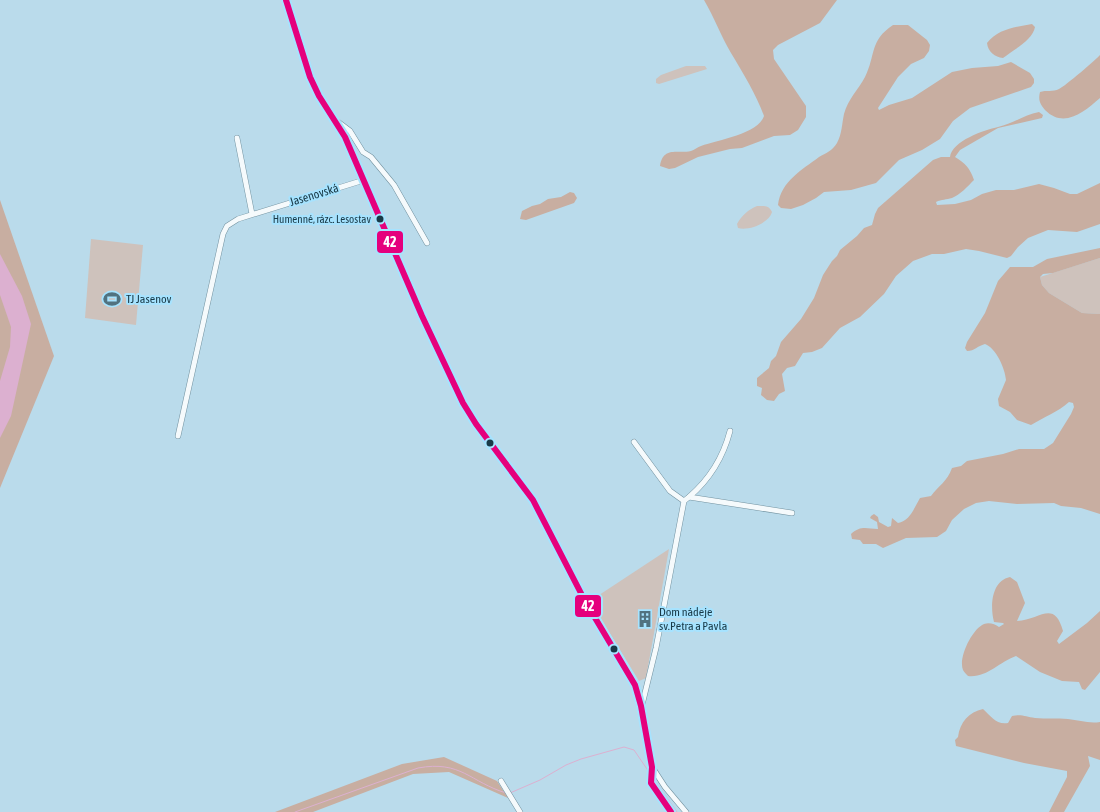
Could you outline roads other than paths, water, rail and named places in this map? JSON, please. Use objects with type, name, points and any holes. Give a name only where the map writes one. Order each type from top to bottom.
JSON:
[{"type":"street","points":[[286,0],[310,77],[345,137],[422,316],[463,403],[476,424],[533,500],[585,601],[635,685],[642,706],[652,769],[651,780],[654,789],[671,812]]},
{"type":"street","points":[[336,121],[350,132],[363,152],[371,157],[394,185],[426,244]]},
{"type":"street","points":[[237,138],[252,214]]},
{"type":"street","name":"Jasenovská","points":[[178,436],[223,234],[227,226],[238,219],[252,214],[364,180]]},
{"type":"street","points":[[642,706],[686,499],[702,485],[716,466],[726,446],[730,431]]},
{"type":"street","points":[[634,442],[670,491],[686,499],[792,513]]},
{"type":"street","points":[[635,685],[640,689],[647,688]]},
{"type":"street","points":[[652,769],[686,812]]},
{"type":"street","points":[[501,781],[520,812]]},
{"type":"waterway","points":[[510,793],[540,780],[566,765],[624,747],[634,750],[649,772]]},
{"type":"waterway","points":[[295,812],[418,768],[433,766],[455,769],[506,793]]},
{"type":"waterway","points":[[653,778],[677,812]]},
{"type":"place","name":"Humenné, rázc. Lesostav","points":[[380,219]]},
{"type":"place","name":"TJ Jasenov","points":[[112,299]]},
{"type":"place","name":"Dom nádeje sv.Petra a Pavla","points":[[645,619]]}]
